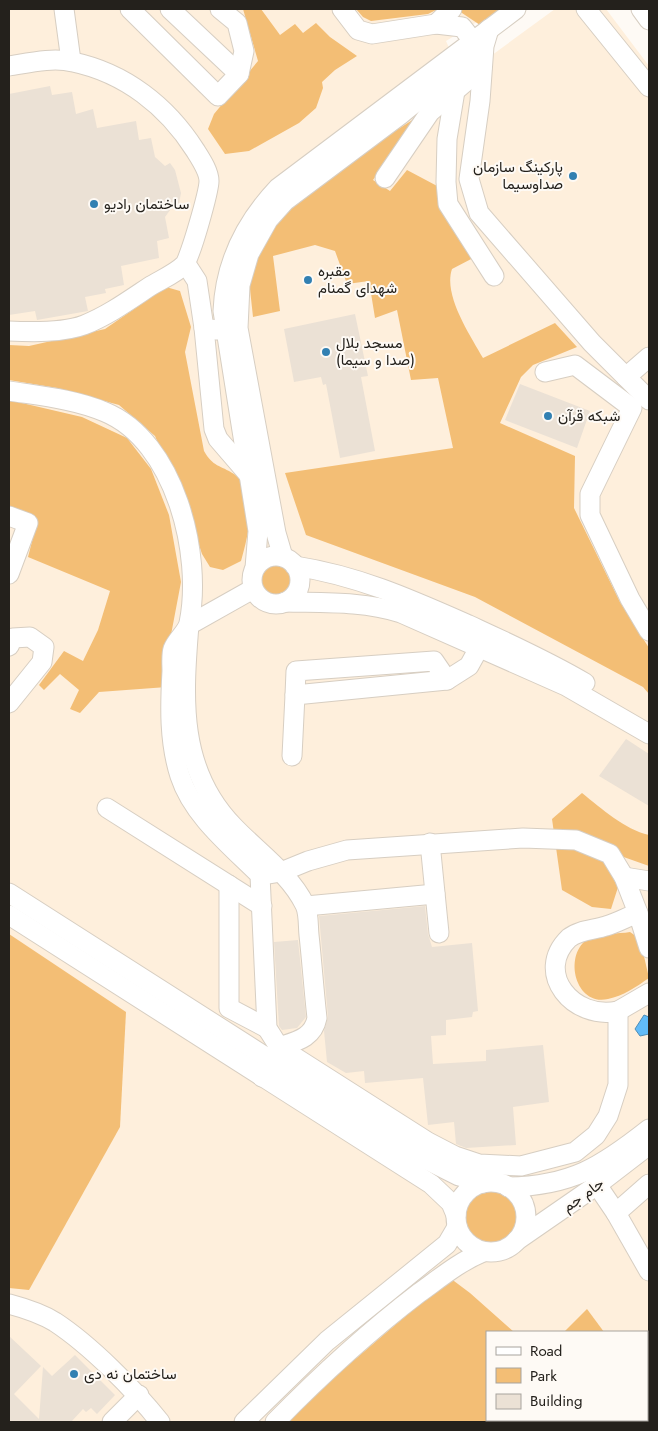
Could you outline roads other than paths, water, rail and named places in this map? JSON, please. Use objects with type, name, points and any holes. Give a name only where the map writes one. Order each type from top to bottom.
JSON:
[{"type":"lane","points":[[64,9],[71,61]]},
{"type":"lane","points":[[130,9],[218,96],[239,74],[244,51],[236,16],[220,9]]},
{"type":"lane","points":[[170,9],[239,74]]},
{"type":"lane","points":[[342,9],[358,30],[372,34],[436,24],[462,27],[478,41],[482,68],[469,179],[479,212],[592,343],[649,400]]},
{"type":"lane","points":[[436,24],[452,9]]},
{"type":"lane","points":[[285,602],[291,598],[298,587],[299,580],[276,533],[252,448],[224,287],[235,252],[252,220],[278,188],[441,82],[478,41],[516,9]]},
{"type":"lane","points":[[478,41],[532,9]]},
{"type":"lane","points":[[586,9],[649,87]]},
{"type":"lane","points":[[641,9],[649,20]]},
{"type":"lane","points":[[9,66],[36,62],[71,61],[100,70],[130,85],[155,102],[182,130],[201,160],[209,180],[203,210],[186,264],[108,313],[82,326],[33,333],[9,331]]},
{"type":"lane","points":[[441,82],[482,68]]},
{"type":"lane","points":[[384,178],[430,112],[441,82]]},
{"type":"lane","points":[[441,82],[447,139],[446,182],[448,204],[494,276]]},
{"type":"lane","points":[[186,264],[197,281],[204,328],[214,428],[218,439],[249,475]]},
{"type":"lane","points":[[204,328],[231,329]]},
{"type":"lane","points":[[626,377],[649,357]]},
{"type":"lane","points":[[546,372],[575,365],[632,408],[590,494],[590,515],[630,599],[649,631]]},
{"type":"lane","points":[[9,392],[49,397],[106,412],[145,439],[160,461],[183,519],[192,572],[189,624]]},
{"type":"lane","points":[[252,448],[249,475],[258,532],[252,582],[257,596],[270,604],[285,602],[349,603],[383,607],[484,640],[570,674],[649,720]]},
{"type":"lane","points":[[9,516],[28,523],[9,574]]},
{"type":"lane","points":[[255,568],[267,558],[289,562],[382,587],[484,640],[649,734]]},
{"type":"lane","points":[[253,589],[189,624],[173,649],[178,698],[203,787],[216,807],[234,827],[281,872],[306,906],[317,1018],[315,1027],[303,1039],[276,1054],[262,1077]]},
{"type":"lane","points":[[9,646],[13,638],[30,636],[44,647],[42,662],[9,703]]},
{"type":"lane","points":[[292,756],[295,696],[447,680],[469,666],[484,640]]},
{"type":"lane","points":[[178,698],[171,738],[174,756],[188,795],[212,827],[260,875],[268,1028],[276,1054],[427,1160],[460,1176],[483,1183],[496,1183],[508,1187],[520,1197],[525,1208],[524,1230],[516,1242],[510,1247],[495,1252],[483,1252],[465,1260],[399,1308],[342,1357],[275,1422]]},
{"type":"lane","points":[[106,808],[262,906]]},
{"type":"lane","points":[[260,875],[281,872],[308,861],[347,850],[523,838],[576,840],[610,854],[624,877],[649,948]]},
{"type":"lane","points":[[430,843],[440,933]]},
{"type":"lane","points":[[624,877],[649,881]]},
{"type":"lane","points":[[229,885],[229,1008],[268,1028]]},
{"type":"lane","points":[[9,893],[276,1054],[428,1142],[455,1156],[479,1164],[521,1166],[575,1152],[596,1135],[608,1116],[618,1085],[618,1011]]},
{"type":"lane","points":[[306,906],[435,894]]},
{"type":"lane","points":[[638,913],[606,926],[576,933],[568,939],[558,958],[558,983],[566,996],[578,1005],[598,1013],[618,1011],[649,994]]},
{"type":"lane","points":[[9,915],[431,1184],[451,1204],[467,1243],[483,1252]]},
{"type":"lane","name":"جام جم","points":[[508,1187],[537,1186],[568,1179],[601,1165],[649,1129]]},
{"type":"lane","name":"جام جم","points":[[516,1242],[626,1164],[649,1145]]},
{"type":"lane","points":[[616,1213],[647,1186],[626,1164]]},
{"type":"lane","points":[[244,1422],[327,1341],[446,1244],[457,1221],[459,1204],[465,1194],[483,1183]]},
{"type":"lane","points":[[597,1185],[616,1213],[649,1271]]},
{"type":"lane","points":[[9,1304],[54,1321],[70,1333],[139,1395],[160,1422]]},
{"type":"lane","points":[[112,1422],[139,1395]]},
{"type":"water","points":[[644,1015],[649,1017],[649,1034],[640,1036],[635,1029]]},
{"type":"place","name":"پارکینگ سازمان صداوسیما","points":[[573,176]]},
{"type":"place","name":"ساختمان رادیو","points":[[94,204]]},
{"type":"place","name":"مقبره شهدای گمنام","points":[[308,280]]},
{"type":"place","name":"مسجد بلال (صدا و سیما)","points":[[326,352]]},
{"type":"place","name":"شبکه قرآن","points":[[548,416]]},
{"type":"place","name":"ساختمان نه دی","points":[[74,1374]]}]
